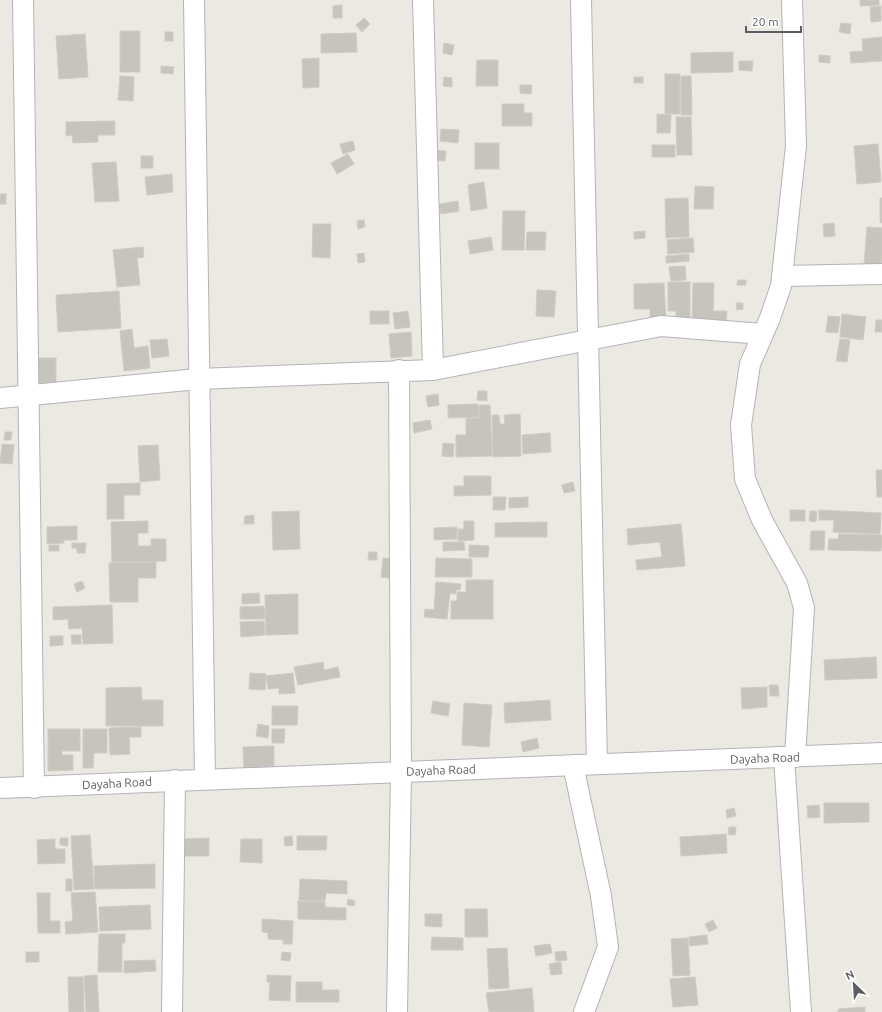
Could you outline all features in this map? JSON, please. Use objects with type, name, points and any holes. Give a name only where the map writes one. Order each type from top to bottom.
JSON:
[{"type":"street","points":[[23,0],[34,788]]},
{"type":"street","points":[[194,0],[198,379],[205,779]]},
{"type":"street","points":[[423,0],[433,370]]},
{"type":"street","points":[[581,0],[597,764]]},
{"type":"street","points":[[792,0],[796,146],[781,286],[750,364],[741,425],[745,479],[762,520],[798,583],[804,608],[789,757],[801,1012]]},
{"type":"street","points":[[782,276],[882,274]]},
{"type":"street","points":[[0,398],[198,379],[399,370],[433,370],[661,326],[763,334]]},
{"type":"street","points":[[397,1012],[402,772],[399,370]]},
{"type":"street","name":"Dayaha Road","points":[[0,788],[34,788],[175,780],[882,753]]},
{"type":"street","points":[[573,765],[601,896],[608,947],[584,1012]]},
{"type":"street","points":[[172,1012],[175,780]]},
{"type":"building","points":[[860,0],[879,0],[879,5],[860,6]]},
{"type":"building","points":[[342,5],[342,18],[333,18],[333,6]]},
{"type":"building","points":[[881,6],[881,21],[871,22],[870,7]]},
{"type":"building","points":[[364,18],[370,24],[362,32],[356,25]]},
{"type":"building","points":[[841,23],[851,24],[850,34],[839,32]]},
{"type":"building","points":[[120,31],[140,31],[140,72],[120,72]]},
{"type":"building","points":[[165,32],[173,32],[173,41],[165,41]]},
{"type":"building","points":[[356,33],[357,52],[321,53],[321,34]]},
{"type":"building","points":[[85,34],[88,77],[59,79],[56,36]]},
{"type":"building","points":[[882,37],[882,61],[851,63],[850,52],[863,51],[862,39]]},
{"type":"building","points":[[444,43],[454,45],[452,55],[443,53]]},
{"type":"building","points":[[733,52],[733,72],[691,73],[691,53]]},
{"type":"building","points":[[819,55],[830,56],[830,63],[819,62]]},
{"type":"building","points":[[319,58],[319,87],[303,88],[302,59]]},
{"type":"building","points":[[477,60],[498,60],[498,86],[476,86]]},
{"type":"building","points":[[739,61],[753,61],[752,71],[739,70]]},
{"type":"building","points":[[161,66],[174,67],[173,74],[161,73]]},
{"type":"building","points":[[665,74],[680,74],[680,114],[665,114]]},
{"type":"building","points":[[120,76],[134,77],[133,101],[118,100]]},
{"type":"building","points":[[681,76],[691,76],[692,115],[681,115]]},
{"type":"building","points":[[444,77],[452,78],[452,87],[443,86]]},
{"type":"building","points":[[634,77],[643,77],[643,83],[634,83]]},
{"type":"building","points":[[520,85],[532,85],[531,94],[520,93]]},
{"type":"building","points":[[502,104],[524,104],[524,113],[532,113],[532,126],[502,126]]},
{"type":"building","points":[[657,114],[671,115],[670,133],[657,133]]},
{"type":"building","points":[[676,117],[691,117],[692,155],[677,155]]},
{"type":"building","points":[[115,121],[115,135],[98,135],[98,142],[73,143],[72,135],[66,136],[66,122]]},
{"type":"building","points":[[441,129],[459,130],[458,143],[440,141]]},
{"type":"building","points":[[353,141],[355,150],[343,154],[340,144]]},
{"type":"building","points":[[475,143],[499,143],[499,169],[475,169]]},
{"type":"building","points":[[878,144],[881,182],[857,184],[854,146]]},
{"type":"building","points":[[652,145],[675,145],[675,157],[652,157]]},
{"type":"building","points":[[432,150],[446,151],[445,161],[431,160]]},
{"type":"building","points":[[348,154],[354,164],[337,174],[331,163]]},
{"type":"building","points":[[141,156],[153,156],[153,168],[141,168]]},
{"type":"building","points":[[116,162],[119,201],[95,202],[92,163]]},
{"type":"building","points":[[172,174],[173,192],[147,195],[145,177]]},
{"type":"building","points":[[484,182],[487,208],[471,211],[468,185]]},
{"type":"building","points":[[695,186],[714,187],[713,209],[694,209]]},
{"type":"building","points":[[0,194],[6,194],[6,204],[0,204]]},
{"type":"building","points":[[688,198],[689,237],[666,238],[665,199]]},
{"type":"building","points":[[880,198],[882,198],[882,223],[880,222]]},
{"type":"building","points":[[458,201],[459,211],[441,214],[439,204]]},
{"type":"building","points":[[503,211],[525,211],[524,250],[502,250]]},
{"type":"building","points":[[364,220],[365,227],[358,229],[357,221]]},
{"type":"building","points":[[834,223],[835,236],[824,237],[823,224]]},
{"type":"building","points":[[313,224],[331,224],[330,258],[312,257]]},
{"type":"building","points":[[867,227],[882,228],[882,266],[864,265]]},
{"type":"building","points":[[645,231],[645,238],[634,239],[634,232]]},
{"type":"building","points":[[527,232],[546,232],[545,250],[526,250]]},
{"type":"building","points":[[491,237],[493,250],[470,254],[468,241]]},
{"type":"building","points":[[693,238],[694,252],[668,254],[667,240]]},
{"type":"building","points":[[143,247],[144,257],[137,258],[140,285],[117,287],[113,250]]},
{"type":"building","points":[[364,253],[365,262],[358,263],[357,254]]},
{"type":"building","points":[[689,254],[689,261],[666,263],[666,256]]},
{"type":"building","points":[[685,266],[686,280],[671,281],[669,267]]},
{"type":"building","points":[[738,280],[746,280],[746,285],[737,285]]},
{"type":"building","points":[[668,282],[690,282],[690,321],[676,322],[676,311],[668,311]]},
{"type":"building","points":[[664,283],[666,321],[650,321],[650,309],[634,309],[634,284]]},
{"type":"building","points":[[693,283],[714,283],[713,311],[727,311],[726,322],[692,321]]},
{"type":"building","points":[[537,290],[556,291],[554,317],[536,316]]},
{"type":"building","points":[[119,291],[121,328],[58,332],[56,295]]},
{"type":"building","points":[[736,303],[743,303],[743,309],[737,310]]},
{"type":"building","points":[[370,311],[389,311],[389,324],[370,324]]},
{"type":"building","points":[[408,311],[410,327],[395,329],[393,313]]},
{"type":"building","points":[[842,314],[866,317],[863,340],[840,337]]},
{"type":"building","points":[[828,316],[840,317],[838,333],[826,332]]},
{"type":"building","points":[[876,320],[882,320],[882,332],[875,332]]},
{"type":"building","points":[[132,329],[134,348],[148,346],[150,368],[124,371],[120,331]]},
{"type":"building","points":[[411,332],[412,356],[391,358],[389,334]]},
{"type":"building","points":[[167,339],[169,356],[152,358],[150,340]]},
{"type":"building","points":[[840,339],[850,340],[847,362],[836,361]]},
{"type":"building","points":[[33,358],[56,358],[56,383],[33,383]]},
{"type":"building","points":[[478,391],[487,391],[487,401],[477,400]]},
{"type":"building","points":[[438,394],[439,405],[428,407],[426,396]]},
{"type":"building","points":[[478,404],[479,417],[448,418],[448,405]]},
{"type":"building","points":[[479,405],[490,405],[492,456],[456,457],[456,435],[466,435],[466,418],[479,418]]},
{"type":"building","points":[[520,414],[521,456],[493,457],[492,415],[499,415],[500,424],[505,424],[504,415]]},
{"type":"building","points":[[430,420],[432,429],[414,433],[413,423]]},
{"type":"building","points":[[5,432],[12,432],[11,440],[4,440]]},
{"type":"building","points":[[550,433],[551,452],[523,454],[522,435]]},
{"type":"building","points":[[443,443],[454,444],[453,457],[442,456]]},
{"type":"building","points":[[2,444],[14,445],[12,464],[0,463]]},
{"type":"building","points":[[158,445],[160,480],[140,482],[138,446]]},
{"type":"building","points":[[876,470],[882,470],[882,497],[877,497]]},
{"type":"building","points":[[464,476],[491,476],[491,495],[454,496],[454,486],[464,486]]},
{"type":"building","points":[[573,482],[575,491],[564,493],[562,485]]},
{"type":"building","points":[[140,483],[140,495],[124,495],[124,519],[107,519],[107,484]]},
{"type":"building","points":[[493,497],[506,497],[505,510],[493,510]]},
{"type":"building","points":[[528,497],[528,507],[509,508],[509,498]]},
{"type":"building","points":[[790,510],[805,510],[805,521],[790,521]]},
{"type":"building","points":[[819,510],[881,513],[880,534],[833,532],[834,520],[819,520]]},
{"type":"building","points":[[299,511],[300,549],[273,550],[272,512]]},
{"type":"building","points":[[810,511],[817,511],[816,522],[809,521]]},
{"type":"building","points":[[254,515],[254,524],[244,524],[245,516]]},
{"type":"building","points":[[148,521],[148,533],[138,533],[138,546],[151,546],[151,539],[166,539],[166,561],[112,562],[111,522]]},
{"type":"building","points":[[464,521],[474,521],[474,540],[458,541],[458,529],[464,529]]},
{"type":"building","points":[[547,522],[547,537],[495,537],[495,523]]},
{"type":"building","points":[[681,524],[685,566],[637,570],[636,560],[662,557],[660,542],[628,545],[627,529]]},
{"type":"building","points":[[77,526],[77,540],[64,540],[64,543],[47,544],[47,527]]},
{"type":"building","points":[[457,527],[457,539],[434,540],[434,528]]},
{"type":"building","points":[[811,531],[825,531],[824,550],[810,550]]},
{"type":"building","points":[[839,534],[882,535],[881,551],[828,550],[829,539],[838,539]]},
{"type":"building","points":[[443,542],[464,542],[465,550],[443,551]]},
{"type":"building","points":[[72,543],[86,543],[85,553],[77,553],[77,548],[72,548]]},
{"type":"building","points":[[49,545],[59,545],[59,551],[49,551]]},
{"type":"building","points":[[469,545],[489,546],[488,557],[469,557]]},
{"type":"building","points":[[369,552],[377,552],[377,560],[368,560]]},
{"type":"building","points":[[383,558],[394,559],[392,579],[381,577]]},
{"type":"building","points":[[436,558],[472,559],[472,577],[435,577]]},
{"type":"building","points":[[156,562],[156,578],[138,578],[138,602],[110,602],[109,563]]},
{"type":"building","points":[[466,580],[493,580],[493,619],[451,619],[451,601],[457,601],[457,592],[466,592]]},
{"type":"building","points":[[82,581],[85,588],[77,592],[74,584]]},
{"type":"building","points":[[436,582],[461,584],[460,590],[456,590],[456,594],[450,593],[447,619],[424,617],[425,609],[434,610]]},
{"type":"building","points":[[259,593],[260,603],[242,604],[242,594]]},
{"type":"building","points":[[298,594],[298,634],[266,635],[265,595]]},
{"type":"building","points":[[112,605],[113,643],[83,644],[82,628],[69,629],[68,619],[53,620],[53,607]]},
{"type":"building","points":[[264,606],[265,619],[240,619],[240,607]]},
{"type":"building","points":[[264,621],[265,635],[241,637],[240,622]]},
{"type":"building","points":[[71,635],[81,635],[81,644],[72,644]]},
{"type":"building","points":[[50,636],[63,636],[63,645],[50,646]]},
{"type":"building","points":[[876,657],[877,678],[825,680],[824,660]]},
{"type":"building","points":[[323,662],[324,670],[338,667],[340,677],[298,685],[294,667]]},
{"type":"building","points":[[250,673],[266,674],[265,690],[249,689]]},
{"type":"building","points":[[293,673],[295,693],[279,694],[279,688],[268,689],[266,676]]},
{"type":"building","points":[[769,685],[778,685],[779,696],[770,696]]},
{"type":"building","points":[[141,687],[142,700],[163,700],[163,726],[106,726],[106,688]]},
{"type":"building","points":[[767,687],[767,707],[742,709],[741,688]]},
{"type":"building","points":[[550,700],[551,720],[505,723],[504,703]]},
{"type":"building","points":[[433,701],[450,704],[448,716],[431,713]]},
{"type":"building","points":[[464,703],[492,705],[489,747],[462,745]]},
{"type":"building","points":[[272,706],[298,706],[297,725],[272,725]]},
{"type":"building","points":[[258,724],[269,726],[268,738],[256,736]]},
{"type":"building","points":[[141,727],[141,737],[129,737],[130,754],[110,755],[109,728]]},
{"type":"building","points":[[48,729],[80,729],[80,751],[62,751],[62,755],[73,755],[73,770],[48,771]]},
{"type":"building","points":[[83,729],[107,729],[107,753],[94,753],[93,768],[83,768]]},
{"type":"building","points":[[272,729],[285,729],[284,743],[272,743]]},
{"type":"building","points":[[537,738],[539,748],[523,752],[521,742]]},
{"type":"building","points":[[274,746],[274,766],[244,768],[243,747]]},
{"type":"building","points":[[824,803],[869,803],[869,822],[824,823]]},
{"type":"building","points":[[819,805],[820,817],[808,818],[807,806]]},
{"type":"building","points":[[734,808],[736,816],[727,818],[726,810]]},
{"type":"building","points":[[729,827],[736,827],[735,835],[728,834]]},
{"type":"building","points":[[726,834],[727,853],[681,856],[680,837]]},
{"type":"building","points":[[90,835],[94,889],[74,890],[71,836]]},
{"type":"building","points":[[292,836],[293,845],[285,846],[284,837]]},
{"type":"building","points":[[297,836],[327,836],[326,850],[297,850]]},
{"type":"building","points":[[60,838],[68,838],[68,846],[60,845]]},
{"type":"building","points":[[209,838],[209,856],[184,856],[184,839]]},
{"type":"building","points":[[55,839],[55,849],[65,849],[65,863],[38,864],[37,840]]},
{"type":"building","points":[[241,839],[262,839],[262,863],[240,862]]},
{"type":"building","points":[[155,864],[155,888],[95,889],[94,866]]},
{"type":"building","points":[[66,879],[72,879],[72,891],[66,891]]},
{"type":"building","points":[[300,879],[347,881],[347,894],[326,893],[325,901],[299,900]]},
{"type":"building","points":[[95,892],[98,932],[66,934],[65,922],[73,921],[71,893]]},
{"type":"building","points":[[37,893],[50,893],[50,921],[60,921],[60,933],[38,933]]},
{"type":"building","points":[[348,899],[355,901],[354,906],[347,905]]},
{"type":"building","points":[[298,901],[325,902],[325,907],[346,908],[346,920],[298,919]]},
{"type":"building","points":[[150,905],[151,929],[100,931],[99,907]]},
{"type":"building","points":[[465,909],[487,909],[488,937],[465,937]]},
{"type":"building","points":[[425,914],[442,914],[442,927],[425,926]]},
{"type":"building","points":[[262,919],[293,921],[292,944],[283,944],[284,940],[268,939],[268,933],[262,932]]},
{"type":"building","points":[[713,920],[717,928],[709,932],[705,924]]},
{"type":"building","points":[[99,934],[125,934],[125,943],[122,943],[122,972],[98,972]]},
{"type":"building","points":[[707,935],[708,944],[690,946],[689,937]]},
{"type":"building","points":[[432,937],[463,938],[463,950],[431,950]]},
{"type":"building","points":[[688,938],[690,975],[673,976],[671,939]]},
{"type":"building","points":[[550,944],[552,953],[536,956],[534,946]]},
{"type":"building","points":[[507,948],[509,988],[489,989],[487,949]]},
{"type":"building","points":[[566,951],[567,960],[556,961],[555,952]]},
{"type":"building","points":[[26,952],[39,952],[39,962],[26,962]]},
{"type":"building","points":[[282,952],[291,953],[290,961],[281,960]]},
{"type":"building","points":[[155,960],[156,971],[124,973],[124,961]]},
{"type":"building","points":[[561,962],[562,974],[551,975],[549,964]]},
{"type":"building","points":[[97,975],[99,1012],[86,1012],[84,976]]},
{"type":"building","points":[[267,975],[291,976],[290,1001],[269,1000],[270,982],[267,982]]},
{"type":"building","points":[[68,977],[83,977],[84,1012],[69,1012]]},
{"type":"building","points":[[695,977],[698,1005],[673,1007],[670,979]]},
{"type":"building","points":[[296,982],[322,982],[322,990],[339,990],[339,1002],[296,1002]]},
{"type":"building","points":[[532,988],[534,1012],[489,1012],[486,993]]},
{"type":"building","points":[[865,1007],[865,1012],[838,1012],[838,1009]]}]
